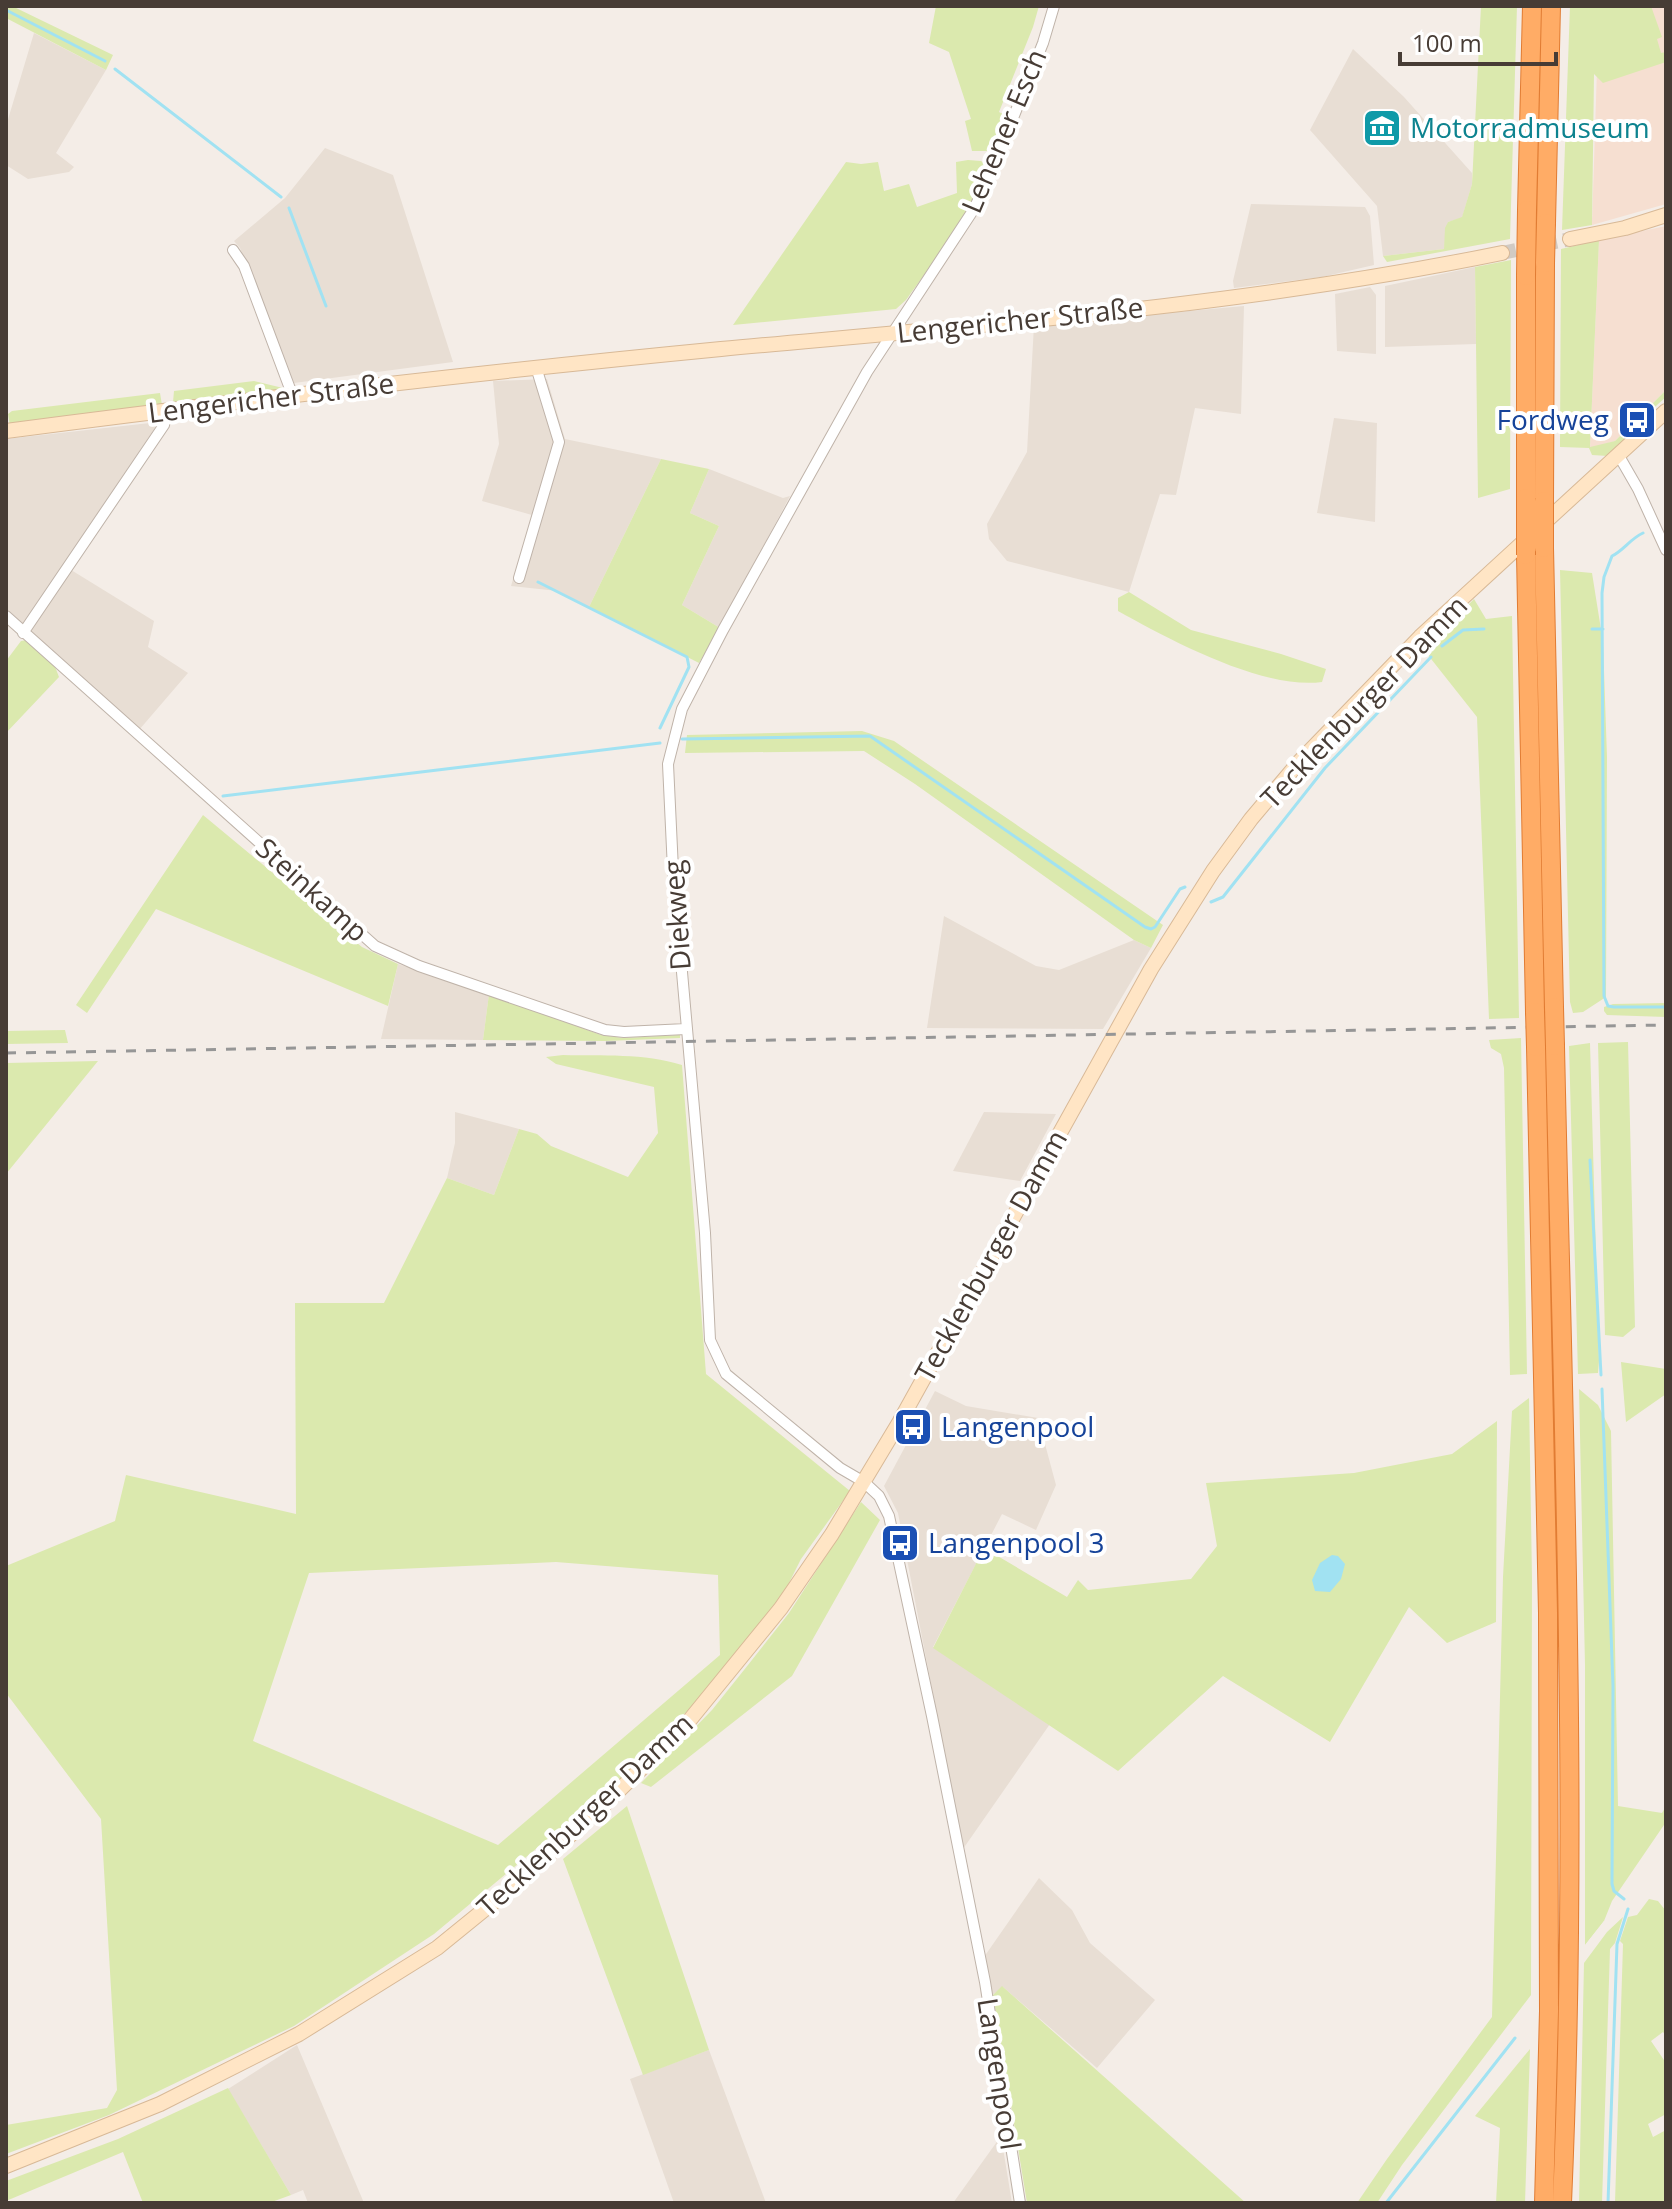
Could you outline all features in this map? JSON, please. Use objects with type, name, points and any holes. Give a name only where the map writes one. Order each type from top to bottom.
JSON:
[{"type":"highway","points":[[1532,6],[1526,276],[1535,499],[1535,1012],[1545,1047],[1567,1656],[1569,1905],[1562,2203]]},
{"type":"highway","points":[[1535,499],[1551,6]]},
{"type":"highway","points":[[1535,552],[1554,1007],[1545,1047],[1549,2011],[1544,2203]]},
{"type":"main road","points":[[1570,239],[1625,228],[1666,215]]},
{"type":"main road","name":"Lengericher Straße","points":[[6,431],[292,394],[536,367],[1238,298],[1399,274],[1502,253]]},
{"type":"main road","name":"Tecklenburger Damm","points":[[6,2166],[160,2104],[299,2034],[437,1948],[511,1888],[606,1803],[684,1727],[781,1608],[832,1534],[1151,969],[1221,861],[1300,761],[1370,686],[1666,411]]},
{"type":"street","name":"Lehener Esch","points":[[892,333],[974,209],[1043,43],[1054,6]]},
{"type":"street","points":[[233,250],[244,266],[292,394]]},
{"type":"street","name":"Diekweg","points":[[864,1482],[840,1468],[733,1381],[726,1374],[710,1340],[705,1233],[686,1029],[668,764],[682,709],[697,678],[867,372],[892,333]]},
{"type":"street","points":[[519,578],[559,442],[536,367]]},
{"type":"street","points":[[23,633],[164,425],[167,410]]},
{"type":"street","points":[[1619,456],[1666,550]]},
{"type":"street","name":"Steinkamp","points":[[6,616],[375,946],[419,966],[605,1030],[686,1029]]},
{"type":"street","name":"Langenpool","points":[[864,1482],[879,1496],[889,1516],[923,1673],[985,1982],[1020,2203]]},
{"type":"shaded area","points":[[1599,6],[1666,6],[1666,204],[1592,225]]},
{"type":"shaded area","points":[[34,33],[106,70],[56,153],[74,167],[69,172],[28,179],[6,165],[6,126]]},
{"type":"shaded area","points":[[1353,49],[1404,97],[1472,173],[1462,218],[1448,222],[1444,249],[1383,256],[1377,206],[1310,130]]},
{"type":"shaded area","points":[[325,148],[393,175],[453,362],[294,383],[240,248],[234,241],[285,198]]},
{"type":"shaded area","points":[[1251,204],[1365,207],[1370,216],[1374,265],[1322,277],[1234,288]]},
{"type":"shaded area","points":[[1666,226],[1666,390],[1615,441],[1590,448],[1599,240]]},
{"type":"shaded area","points":[[1475,267],[1476,344],[1385,347],[1385,286]]},
{"type":"shaded area","points":[[1370,287],[1376,295],[1376,354],[1337,351],[1335,294]]},
{"type":"shaded area","points":[[1244,306],[1241,414],[1195,408],[1176,495],[1160,494],[1129,592],[1007,561],[989,539],[987,524],[1027,452],[1034,325]]},
{"type":"shaded area","points":[[547,379],[565,439],[661,459],[589,607],[558,591],[511,586],[532,515],[482,501],[499,444],[493,381]]},
{"type":"shaded area","points":[[1334,418],[1377,423],[1375,522],[1317,513]]},
{"type":"shaded area","points":[[159,422],[63,565],[154,621],[148,647],[188,673],[139,730],[6,609],[6,439]]},
{"type":"shaded area","points":[[709,469],[783,498],[790,496],[720,628],[682,605],[719,526],[690,513]]},
{"type":"shaded area","points":[[944,916],[1036,966],[1059,970],[1134,940],[1151,948],[1103,1029],[927,1028]]},
{"type":"shaded area","points":[[398,964],[489,994],[483,1040],[381,1039]]},
{"type":"shaded area","points":[[455,1112],[519,1129],[494,1195],[447,1178],[455,1143]]},
{"type":"shaded area","points":[[984,1112],[1056,1114],[1020,1181],[953,1171]]},
{"type":"shaded area","points":[[935,1391],[966,1406],[1038,1418],[1056,1485],[1036,1530],[1002,1514],[933,1647],[1050,1724],[963,1849],[898,1513],[884,1486]]},
{"type":"shaded area","points":[[1039,1878],[1072,1910],[1090,1943],[1155,2000],[1097,2068],[1003,1987],[993,1995],[984,1957]]},
{"type":"shaded area","points":[[297,2045],[364,2203],[308,2203],[303,2190],[291,2195],[228,2089]]},
{"type":"shaded area","points":[[709,2050],[766,2203],[674,2203],[630,2079]]},
{"type":"shaded area","points":[[1001,2136],[1012,2203],[953,2203]]},
{"type":"green space","points":[[6,6],[12,6],[113,55],[106,70],[6,18]]},
{"type":"green space","points":[[936,6],[1039,6],[999,112],[1009,117],[996,147],[988,151],[972,151],[965,121],[971,119],[949,52],[929,43]]},
{"type":"green space","points":[[1481,6],[1517,6],[1510,239],[1387,262],[1383,256],[1444,249],[1448,222],[1462,217],[1472,184]]},
{"type":"green space","points":[[1570,6],[1651,6],[1662,37],[1657,39],[1661,53],[1666,52],[1666,62],[1603,83],[1594,74],[1592,225],[1562,230]]},
{"type":"green space","points":[[968,160],[987,165],[978,193],[940,253],[896,309],[733,325],[846,162],[878,162],[884,191],[909,184],[917,207],[957,193],[956,162]]},
{"type":"green space","points":[[1599,240],[1590,447],[1615,441],[1666,390],[1666,397],[1608,456],[1592,455],[1589,448],[1560,447],[1561,249]]},
{"type":"green space","points":[[1511,260],[1510,489],[1478,498],[1475,267]]},
{"type":"green space","points":[[254,381],[283,388],[282,391],[173,402],[174,391]]},
{"type":"green space","points":[[160,393],[162,405],[10,426],[8,414],[12,411]]},
{"type":"green space","points":[[661,459],[709,469],[690,513],[719,526],[682,605],[720,628],[699,663],[589,607]]},
{"type":"green space","points":[[1560,570],[1592,573],[1603,642],[1607,757],[1606,997],[1583,1012],[1573,1013],[1570,1002]]},
{"type":"green space","points":[[1129,592],[1191,630],[1326,669],[1322,682],[1298,682],[1245,671],[1190,648],[1118,611],[1118,598]]},
{"type":"green space","points":[[1474,599],[1486,619],[1512,616],[1519,1018],[1489,1019],[1477,717],[1424,650]]},
{"type":"green space","points":[[27,640],[54,664],[59,677],[6,733],[6,661],[21,641]]},
{"type":"green space","points":[[862,731],[894,741],[1163,925],[1151,948],[1134,940],[864,751],[685,753],[687,735]]},
{"type":"green space","points":[[203,815],[362,947],[398,964],[388,1006],[156,909],[87,1013],[76,1005]]},
{"type":"green space","points":[[489,994],[601,1035],[623,1038],[680,1035],[680,1038],[483,1040]]},
{"type":"green space","points":[[1666,1003],[1666,1017],[1607,1015],[1604,1011],[1604,1007],[1613,1004]]},
{"type":"green space","points":[[65,1030],[68,1043],[6,1044],[6,1031]]},
{"type":"green space","points":[[1521,1038],[1527,1374],[1510,1375],[1504,1068],[1501,1054],[1491,1048],[1489,1040]]},
{"type":"green space","points":[[1628,1042],[1635,1327],[1623,1337],[1605,1335],[1598,1043]]},
{"type":"green space","points":[[1590,1043],[1599,1361],[1598,1373],[1578,1374],[1569,1046]]},
{"type":"green space","points":[[623,1056],[682,1065],[706,1374],[850,1491],[801,1559],[784,1593],[695,1703],[623,1776],[434,1934],[294,2026],[109,2115],[6,2154],[6,2125],[107,2108],[117,2090],[101,1819],[6,1693],[6,1566],[115,1521],[126,1475],[296,1514],[295,1303],[384,1303],[447,1178],[494,1195],[519,1129],[537,1134],[551,1146],[628,1177],[658,1133],[654,1087],[556,1064],[546,1057]],"holes":[[[556,1562],[718,1575],[720,1655],[498,1845],[253,1741],[309,1573]]]},
{"type":"green space","points":[[98,1061],[6,1174],[6,1063]]},
{"type":"green space","points":[[1621,1362],[1666,1369],[1666,1394],[1626,1422]]},
{"type":"green space","points":[[1579,1389],[1598,1405],[1611,1431],[1618,1806],[1662,1813],[1666,1806],[1666,1822],[1612,1901],[1604,1921],[1585,1945],[1585,1665]]},
{"type":"green space","points":[[1529,1398],[1531,1995],[1402,2165],[1377,2203],[1357,2203],[1492,2017],[1503,1577],[1512,1411]]},
{"type":"green space","points":[[1497,1421],[1496,1622],[1447,1643],[1409,1607],[1330,1742],[1223,1676],[1118,1771],[933,1648],[984,1548],[1067,1597],[1078,1580],[1088,1590],[1191,1579],[1217,1546],[1206,1483],[1354,1473],[1452,1454]]},
{"type":"green space","points":[[861,1502],[880,1520],[792,1676],[651,1787],[641,1783],[712,1710],[789,1613]]},
{"type":"green space","points":[[627,1806],[709,2050],[643,2075],[563,1859]]},
{"type":"green space","points":[[1649,1899],[1658,1901],[1666,1911],[1666,2036],[1663,2032],[1651,2041],[1666,2063],[1666,2114],[1648,2124],[1653,2137],[1666,2130],[1666,2203],[1615,2203],[1623,1944],[1620,1941],[1628,1917],[1637,1915]]},
{"type":"green space","points":[[1623,1917],[1610,1949],[1602,2203],[1579,2203],[1584,1963],[1607,1932]]},
{"type":"green space","points":[[1002,1986],[1246,2203],[1027,2203],[993,1995]]},
{"type":"green space","points":[[1530,2049],[1525,2203],[1496,2203],[1500,2128],[1475,2116]]},
{"type":"green space","points":[[228,2088],[291,2195],[269,2203],[143,2203],[123,2152],[6,2201],[6,2181],[118,2139]]},
{"type":"water","points":[[1332,1555],[1338,1556],[1345,1564],[1341,1579],[1330,1592],[1315,1591],[1312,1580],[1320,1563]]},
{"type":"pier","points":[[1604,1921],[1606,1931],[1518,2044],[1514,2036]]},
{"type":"waterway","points":[[6,10],[105,61]]},
{"type":"waterway","points":[[115,69],[281,197]]},
{"type":"waterway","points":[[289,208],[326,306]]},
{"type":"waterway","points":[[1643,533],[1612,556],[1602,593],[1604,996],[1608,1006],[1666,1007]]},
{"type":"waterway","points":[[538,582],[687,657],[689,667],[660,728]]},
{"type":"waterway","points":[[1442,646],[1463,630],[1484,629]]},
{"type":"waterway","points":[[1592,629],[1603,629]]},
{"type":"waterway","points":[[1211,902],[1223,897],[1325,768],[1431,657]]},
{"type":"waterway","points":[[682,739],[870,736],[1145,927],[1155,927],[1180,889],[1185,887]]},
{"type":"waterway","points":[[223,796],[660,743]]},
{"type":"waterway","points":[[1590,1160],[1601,1375]]},
{"type":"waterway","points":[[1602,1389],[1613,1686],[1612,1884],[1614,1891],[1624,1899]]},
{"type":"waterway","points":[[1608,2203],[1617,1944],[1628,1909]]},
{"type":"waterway","points":[[1386,2203],[1515,2038]]},
{"type":"tunnel","points":[[1502,253],[1570,239]]},
{"type":"railway","points":[[6,1053],[1666,1025]]},
{"type":"place","name":"Motorradmuseum","points":[[1382,128]]},
{"type":"place","name":"Fordweg","points":[[1637,420]]},
{"type":"place","name":"Langenpool","points":[[913,1427]]},
{"type":"place","name":"Langenpool 3","points":[[900,1543]]}]
